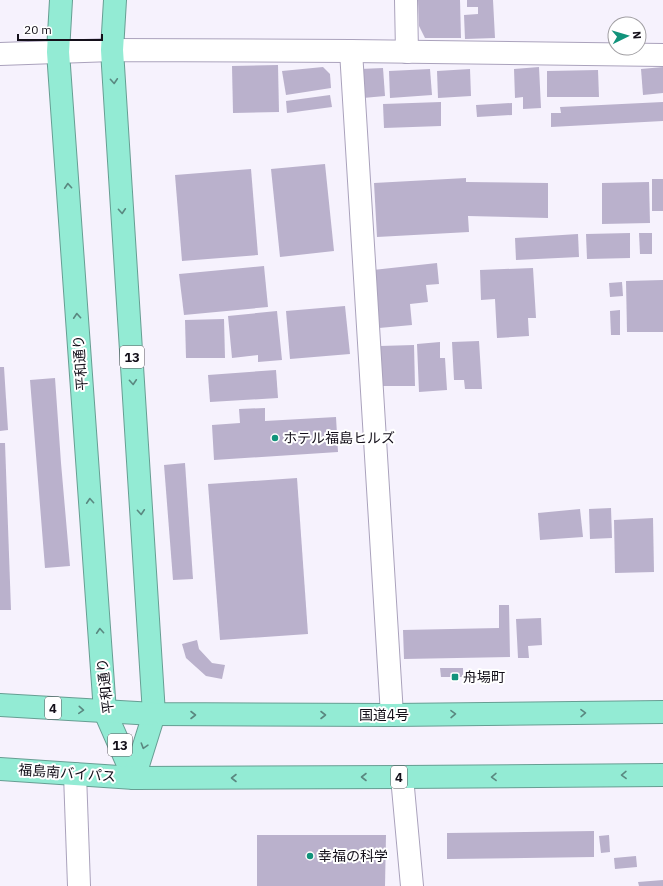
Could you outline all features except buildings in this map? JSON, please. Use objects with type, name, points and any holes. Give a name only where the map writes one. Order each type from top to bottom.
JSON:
[{"type":"highway","name":"平和通り","points":[[61,0],[58,52],[105,712],[134,778]]},
{"type":"highway","name":"13","points":[[115,0],[112,50],[154,714],[134,778]]},
{"type":"highway","name":"4","points":[[0,705],[105,712]]},
{"type":"highway","name":"国道4号","points":[[105,712],[154,714],[392,715],[663,712]]},
{"type":"highway","name":"福島南バイパス","points":[[0,769],[134,778]]},
{"type":"highway","name":"4","points":[[134,778],[402,778],[663,775]]},
{"type":"street","points":[[406,0],[407,52]]},
{"type":"street","points":[[0,54],[112,50],[663,54]]},
{"type":"street","points":[[351,51],[392,715]]},
{"type":"street","points":[[75,774],[79,886]]},
{"type":"street","points":[[402,778],[412,886]]},
{"type":"place","name":"ホテル福島ヒルズ","points":[[275,438]]},
{"type":"place","name":"舟場町","points":[[455,677]]},
{"type":"place","name":"幸福の科学","points":[[310,856]]}]
